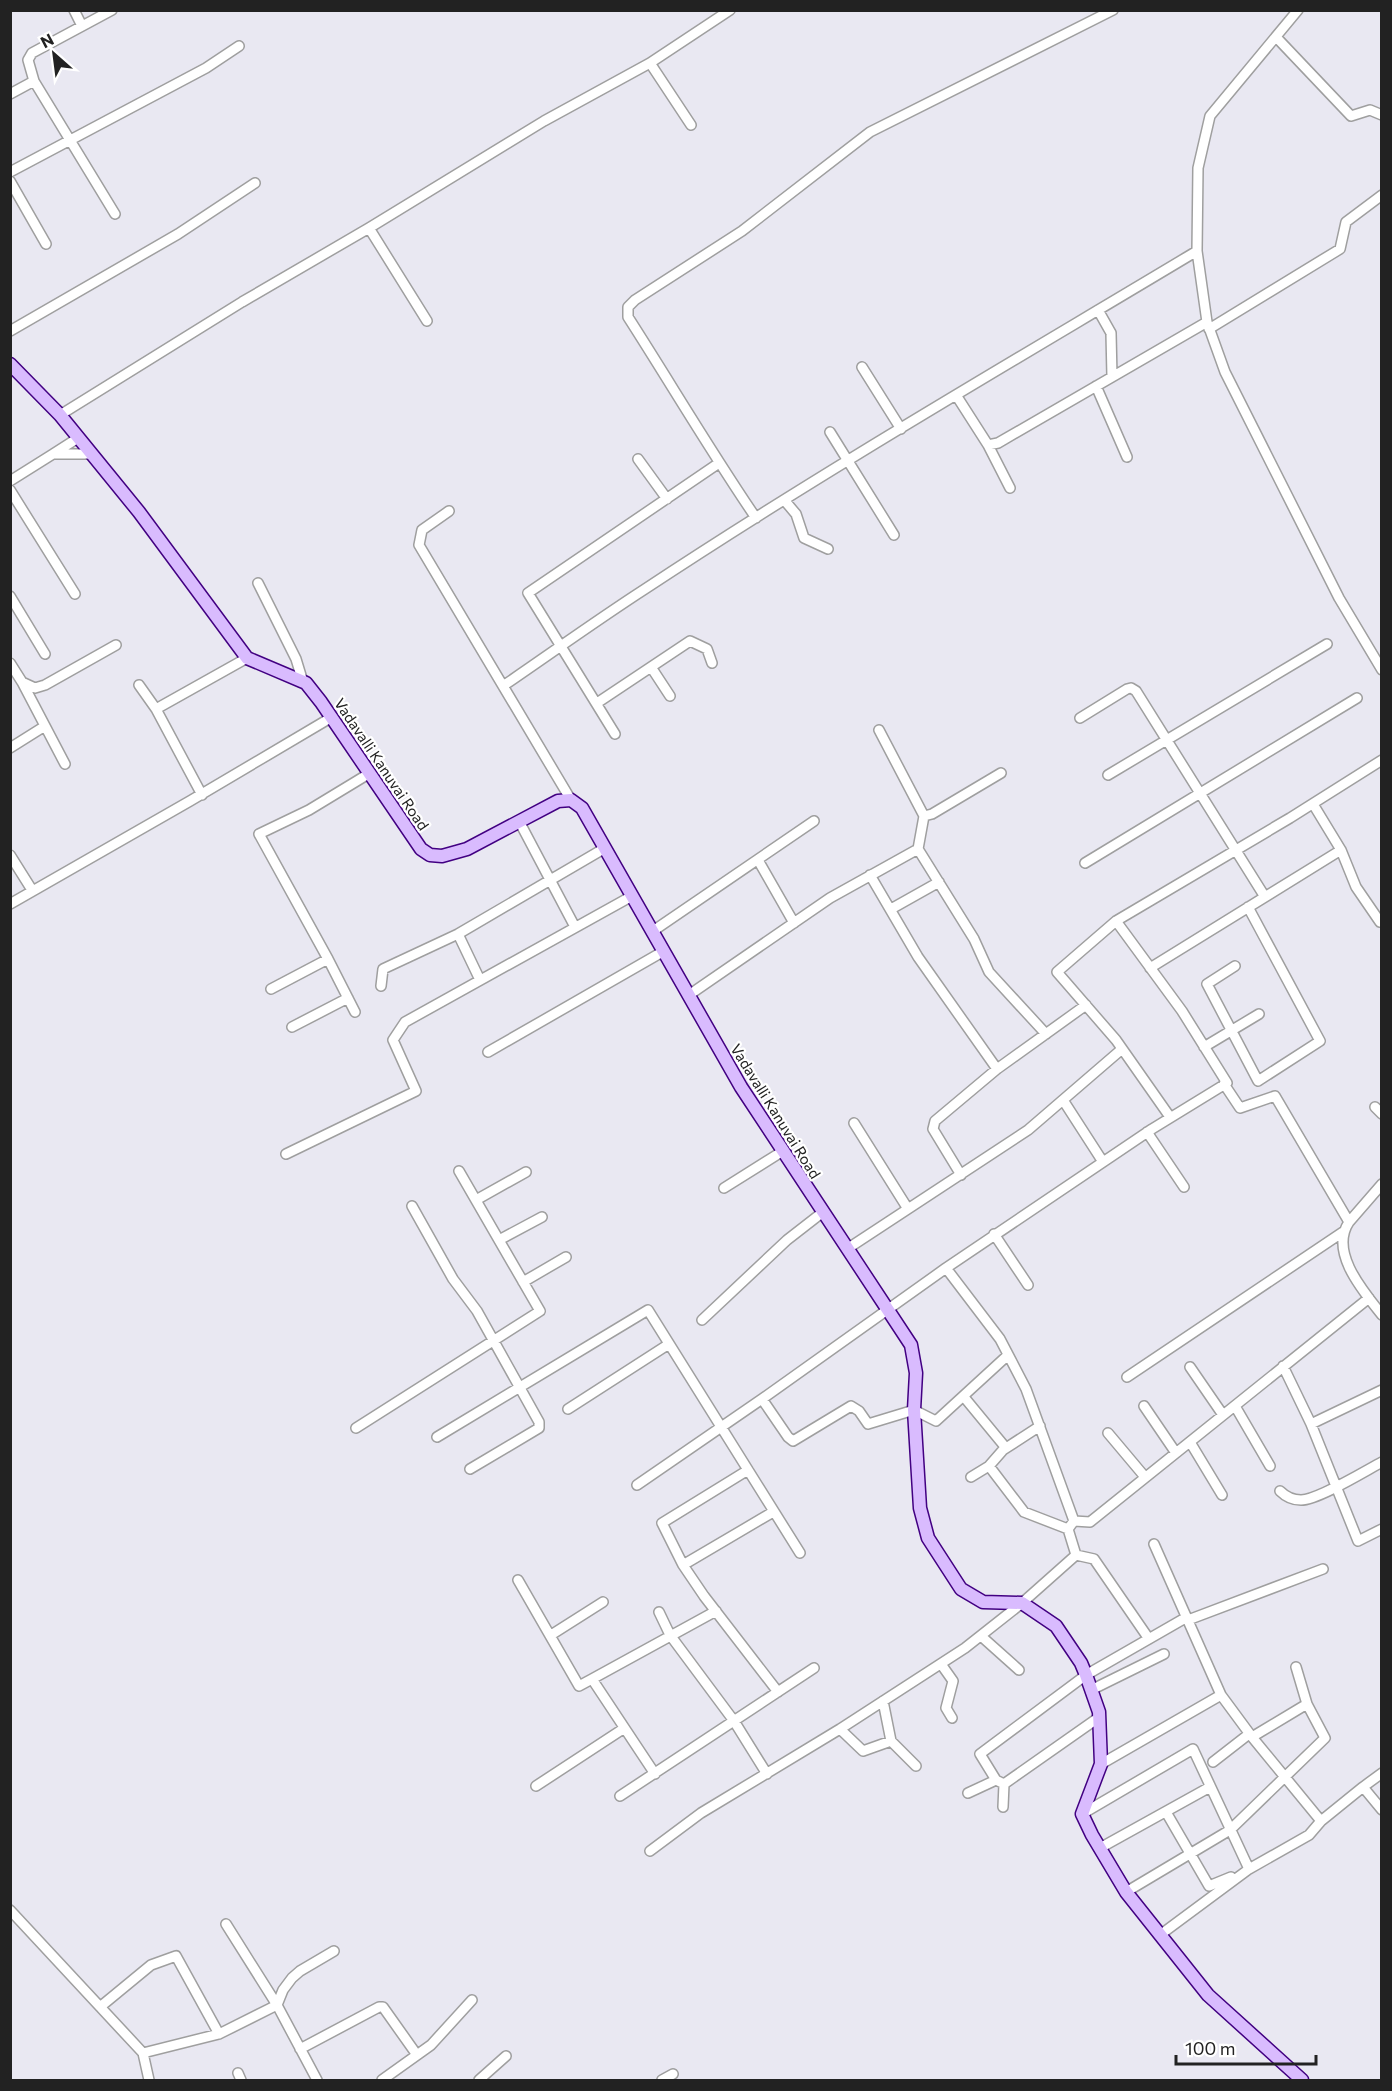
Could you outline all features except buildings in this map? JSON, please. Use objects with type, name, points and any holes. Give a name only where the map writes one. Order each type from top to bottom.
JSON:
[{"type":"street","points":[[74,10],[82,26]]},
{"type":"street","points":[[112,10],[32,53],[28,60],[34,81],[115,214]]},
{"type":"street","points":[[60,415],[544,120],[650,63],[730,10]]},
{"type":"street","points":[[756,518],[628,317],[628,307],[635,300],[742,231],[870,132],[1113,10]]},
{"type":"street","points":[[1298,10],[1210,116],[1198,168],[1197,251],[1208,325],[1225,372],[1339,598],[1382,670]]},
{"type":"street","points":[[1276,37],[1351,116],[1370,110],[1382,115]]},
{"type":"street","points":[[10,172],[206,68],[238,46]]},
{"type":"street","points":[[650,63],[691,124]]},
{"type":"street","points":[[10,94],[34,81]]},
{"type":"street","points":[[10,181],[46,244]]},
{"type":"street","points":[[10,331],[178,234],[255,183]]},
{"type":"street","points":[[988,445],[998,442],[1340,249],[1346,222],[1382,195]]},
{"type":"street","points":[[369,228],[427,321]]},
{"type":"street","points":[[503,686],[644,589],[756,518],[1197,251]]},
{"type":"street","points":[[1098,310],[1111,333],[1112,376]]},
{"type":"street","points":[[10,364],[60,415],[139,513],[247,658],[156,709]]},
{"type":"street","points":[[861,367],[901,429]]},
{"type":"street","points":[[1096,386],[1127,457]]},
{"type":"street","points":[[956,395],[988,445],[1010,488]]},
{"type":"street","points":[[830,432],[894,535]]},
{"type":"street","points":[[10,481],[78,438]]},
{"type":"street","points":[[53,454],[91,454]]},
{"type":"street","points":[[638,459],[667,499]]},
{"type":"street","points":[[615,734],[528,593],[719,463]]},
{"type":"street","points":[[10,490],[75,594]]},
{"type":"street","points":[[785,501],[796,514],[804,538],[828,549]]},
{"type":"street","points":[[449,511],[422,530],[419,545],[571,801]]},
{"type":"street","points":[[258,583],[296,659],[303,682]]},
{"type":"street","points":[[10,596],[45,654]]},
{"type":"street","points":[[597,703],[690,641],[707,649],[712,663]]},
{"type":"street","points":[[1108,775],[1327,644]]},
{"type":"street","points":[[22,682],[36,688],[45,685],[116,645]]},
{"type":"street","name":"Vadavalli Kanuvai Road","points":[[247,658],[303,682],[332,717],[421,849],[430,855],[442,856],[467,849],[558,801],[571,801],[582,808],[741,1087],[911,1345],[915,1373],[914,1410],[920,1509],[928,1538],[961,1589],[983,1602],[1022,1603]]},
{"type":"street","points":[[10,663],[65,764]]},
{"type":"street","points":[[651,668],[670,696]]},
{"type":"street","points":[[139,685],[156,709],[202,795]]},
{"type":"street","points":[[1080,718],[1127,689],[1131,688],[1136,691],[1265,897]]},
{"type":"street","points":[[1085,864],[1357,698]]},
{"type":"street","points":[[10,904],[202,795],[332,717]]},
{"type":"street","points":[[10,748],[45,726]]},
{"type":"street","points":[[879,730],[924,816],[918,849],[974,939],[989,972],[1046,1034]]},
{"type":"street","points":[[1170,1118],[1122,1049],[1057,972],[1116,921],[1313,804],[1382,760]]},
{"type":"street","points":[[355,1012],[259,834],[309,810],[370,773]]},
{"type":"street","points":[[924,816],[932,814],[1001,773]]},
{"type":"street","points":[[1313,804],[1341,850],[1356,887],[1380,922]]},
{"type":"street","points":[[519,821],[575,927]]},
{"type":"street","points":[[653,931],[814,821]]},
{"type":"street","points":[[381,986],[383,969],[458,934],[605,848]]},
{"type":"street","points":[[689,995],[830,898],[918,849]]},
{"type":"street","points":[[1150,968],[1341,850]]},
{"type":"street","points":[[10,855],[32,890]]},
{"type":"street","points":[[758,860],[794,923]]},
{"type":"street","points":[[870,875],[918,957],[997,1069]]},
{"type":"street","points":[[891,909],[939,882]]},
{"type":"street","points":[[286,1154],[416,1091],[393,1040],[405,1022],[632,896]]},
{"type":"street","points":[[1235,966],[1207,984],[1258,1081],[1320,1041],[1248,907]]},
{"type":"street","points":[[637,1485],[994,1234],[1147,1132],[1227,1083],[1182,1011],[1116,921]]},
{"type":"street","points":[[458,934],[480,980]]},
{"type":"street","points":[[488,1052],[664,951]]},
{"type":"street","points":[[271,989],[328,959]]},
{"type":"street","points":[[292,1027],[348,998]]},
{"type":"street","points":[[962,1174],[933,1130],[935,1121],[997,1069],[1086,1005]]},
{"type":"street","points":[[1204,1047],[1259,1014]]},
{"type":"street","points":[[847,1250],[1028,1130],[1122,1049]]},
{"type":"street","points":[[1224,1084],[1240,1108],[1275,1096],[1349,1222]]},
{"type":"street","points":[[1063,1100],[1103,1162]]},
{"type":"street","points":[[854,1123],[908,1209]]},
{"type":"street","points":[[1147,1132],[1184,1187]]},
{"type":"street","points":[[724,1188],[783,1151]]},
{"type":"street","points":[[356,1428],[540,1311],[459,1171]]},
{"type":"street","points":[[476,1200],[526,1172]]},
{"type":"street","points":[[1127,1377],[1342,1232],[1382,1184]]},
{"type":"street","points":[[412,1206],[453,1279],[477,1311],[521,1386],[539,1422],[538,1428],[470,1469]]},
{"type":"street","points":[[702,1320],[787,1240],[823,1212]]},
{"type":"street","points":[[499,1240],[542,1217]]},
{"type":"street","points":[[1342,1232],[1348,1266],[1381,1313]]},
{"type":"street","points":[[994,1234],[1028,1285]]},
{"type":"street","points":[[523,1282],[566,1257]]},
{"type":"street","points":[[946,1268],[1000,1339],[1026,1389],[1071,1525],[1076,1555]]},
{"type":"street","points":[[989,1466],[1024,1512],[1071,1525],[1090,1522],[1369,1298]]},
{"type":"street","points":[[437,1437],[648,1310],[800,1553]]},
{"type":"street","points":[[568,1409],[669,1344]]},
{"type":"street","points":[[762,1399],[793,1441],[851,1406],[860,1411],[868,1424],[914,1410],[936,1421],[1008,1355]]},
{"type":"street","points":[[1283,1366],[1338,1486],[1358,1541],[1382,1529]]},
{"type":"street","points":[[1190,1367],[1223,1415]]},
{"type":"street","points":[[1311,1424],[1382,1390]]},
{"type":"street","points":[[964,1397],[1006,1448]]},
{"type":"street","points":[[1143,1406],[1176,1453]]},
{"type":"street","points":[[1235,1406],[1270,1466]]},
{"type":"street","points":[[971,1477],[989,1466],[1006,1448],[1040,1426]]},
{"type":"street","points":[[1108,1433],[1146,1477]]},
{"type":"street","points":[[1190,1442],[1222,1495]]},
{"type":"street","points":[[1280,1491],[1288,1498],[1303,1500],[1338,1486],[1382,1462]]},
{"type":"street","points":[[748,1470],[662,1523],[683,1565],[778,1692]]},
{"type":"street","points":[[683,1565],[773,1512]]},
{"type":"street","points":[[1154,1544],[1221,1695],[1251,1736],[1321,1821]]},
{"type":"street","points":[[650,1851],[701,1813],[840,1729],[941,1664],[1022,1603],[1076,1555]]},
{"type":"street","points":[[1076,1555],[1094,1559],[1149,1639]]},
{"type":"street","points":[[1004,1807],[1000,1782],[980,1754],[1086,1675],[1149,1639],[1188,1618],[1323,1569]]},
{"type":"street","points":[[518,1580],[579,1686],[716,1611]]},
{"type":"street","points":[[550,1635],[603,1602]]},
{"type":"street","points":[[1022,1603],[1056,1626],[1081,1663],[1099,1712],[1101,1764],[1082,1814],[1100,1848],[1126,1892],[1208,1995],[1302,2080]]},
{"type":"street","points":[[659,1612],[670,1635],[734,1721],[766,1774]]},
{"type":"street","points":[[981,1636],[1019,1670]]},
{"type":"street","points":[[1091,1690],[1164,1654]]},
{"type":"street","points":[[941,1664],[953,1681],[946,1708],[952,1718]]},
{"type":"street","points":[[1126,1892],[1230,1830],[1325,1738],[1307,1704],[1296,1667]]},
{"type":"street","points":[[620,1796],[814,1668]]},
{"type":"street","points":[[592,1679],[655,1774]]},
{"type":"street","points":[[1101,1764],[1221,1695]]},
{"type":"street","points":[[883,1701],[891,1741],[916,1766]]},
{"type":"street","points":[[1213,1762],[1251,1736],[1307,1704]]},
{"type":"street","points":[[968,1793],[1000,1782],[1098,1718]]},
{"type":"street","points":[[536,1786],[623,1729]]},
{"type":"street","points":[[840,1729],[862,1750],[891,1741]]},
{"type":"street","points":[[1082,1814],[1192,1749],[1249,1869]]},
{"type":"street","points":[[1160,1935],[1249,1869],[1309,1835],[1321,1821],[1382,1773]]},
{"type":"street","points":[[1100,1848],[1210,1787]]},
{"type":"street","points":[[1363,1787],[1382,1810]]},
{"type":"street","points":[[1166,1812],[1209,1886],[1231,1877]]},
{"type":"street","points":[[10,1910],[143,2054],[149,2080]]},
{"type":"street","points":[[226,1924],[277,2005],[317,2080]]},
{"type":"street","points":[[143,2054],[219,2034],[277,2005],[292,1978],[334,1951]]},
{"type":"street","points":[[100,2007],[152,1965],[176,1956],[219,2034]]},
{"type":"street","points":[[382,2080],[431,2045],[472,2000]]},
{"type":"street","points":[[300,2049],[379,2007],[383,2007],[417,2055]]},
{"type":"street","points":[[479,2080],[506,2056]]},
{"type":"street","points":[[662,2080],[673,2073]]}]
